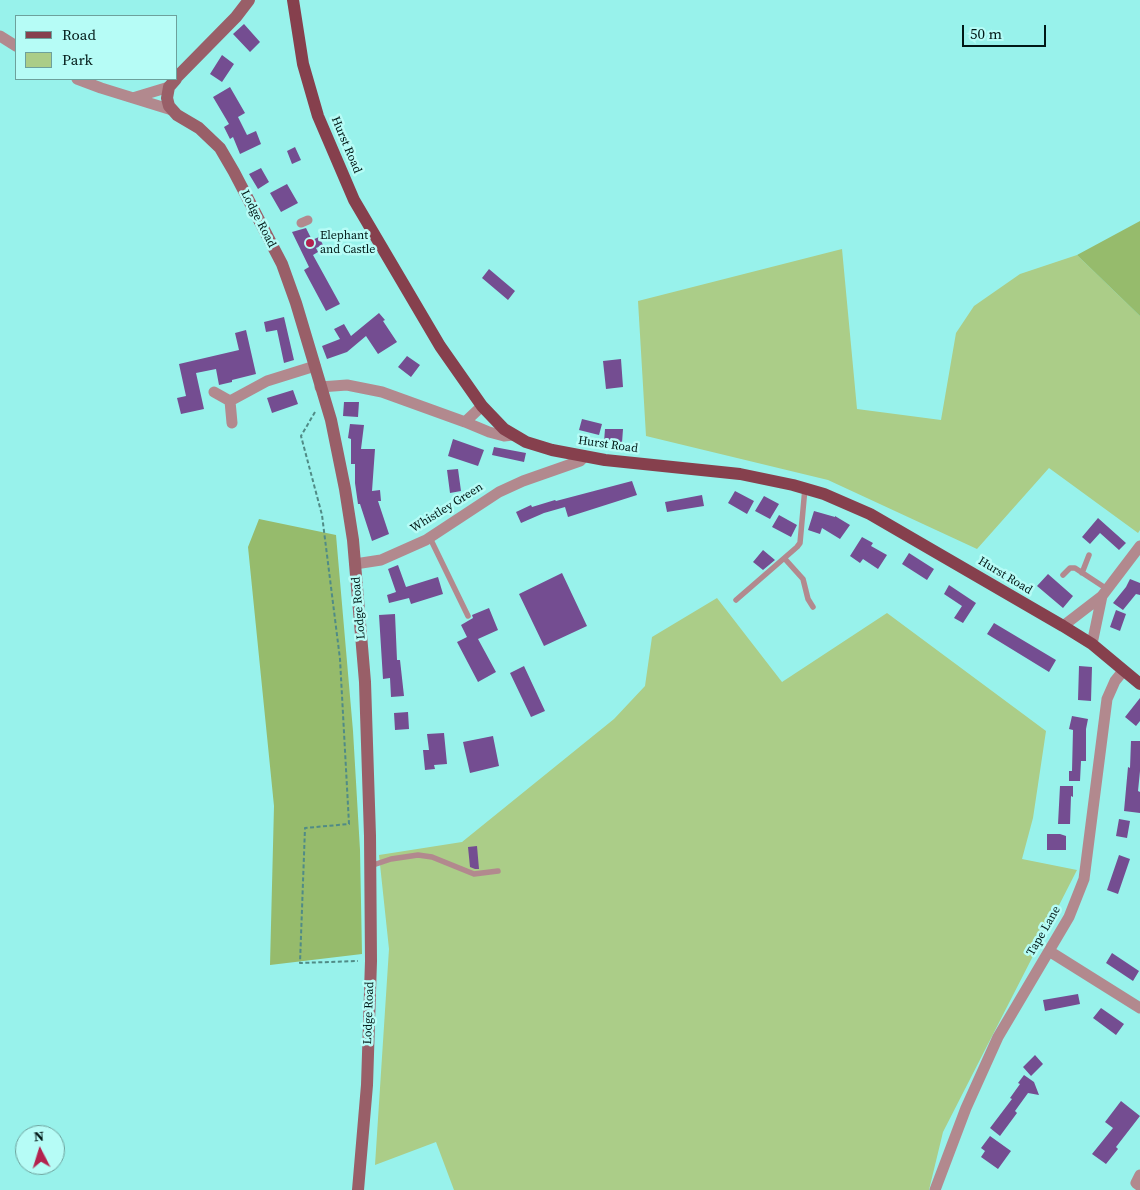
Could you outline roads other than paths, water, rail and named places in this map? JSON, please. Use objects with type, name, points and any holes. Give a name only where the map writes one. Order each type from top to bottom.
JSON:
[{"type":"main road","points":[[178,77],[236,17],[249,0]]},
{"type":"main road","name":"Hurst Road","points":[[293,0],[303,64],[318,116],[354,200],[440,346],[482,406],[499,424],[526,442],[552,450],[605,460],[740,474],[806,488],[824,494],[870,514],[1063,626],[1092,644],[1140,684]]},
{"type":"main road","points":[[172,110],[167,98],[174,81]]},
{"type":"main road","name":"Lodge Road","points":[[172,110],[213,140],[234,172],[282,264],[296,303],[331,420],[345,489],[355,564],[366,682],[370,866],[371,961],[367,1085],[358,1190]]},
{"type":"street","points":[[0,36],[15,45]]},
{"type":"street","points":[[80,80],[172,110]]},
{"type":"street","points":[[136,97],[174,81]]},
{"type":"street","points":[[230,401],[267,381],[315,366]]},
{"type":"street","points":[[322,392],[347,385],[382,392],[490,432],[504,436],[513,435]]},
{"type":"street","points":[[214,392],[230,401]]},
{"type":"street","points":[[230,401],[232,423]]},
{"type":"street","points":[[465,422],[482,406]]},
{"type":"street","points":[[552,450],[552,470]]},
{"type":"street","name":"Whistley Green","points":[[355,564],[381,560],[430,538],[499,492],[552,470],[580,461],[585,456]]},
{"type":"street","points":[[1063,626],[1104,593],[1140,546]]},
{"type":"street","points":[[1092,644],[1104,593]]},
{"type":"street","name":"Tape Lane","points":[[935,1190],[966,1108],[998,1037],[1069,917],[1084,879],[1107,699],[1115,680],[1123,671]]},
{"type":"street","points":[[1049,951],[1138,1003]]},
{"type":"street","points":[[1140,1175],[1136,1183],[1140,1186]]},
{"type":"lane","points":[[736,600],[785,559],[800,543],[806,488]]},
{"type":"lane","points":[[430,538],[468,616]]},
{"type":"lane","points":[[1082,573],[1089,555]]},
{"type":"lane","points":[[785,559],[803,579],[808,599],[813,607]]},
{"type":"lane","points":[[1063,575],[1070,568],[1075,568],[1104,593]]},
{"type":"lane","points":[[370,866],[391,858],[418,855],[432,857],[474,874],[498,871]]},
{"type":"place","name":"Elephant and Castle","points":[[310,243]]}]
